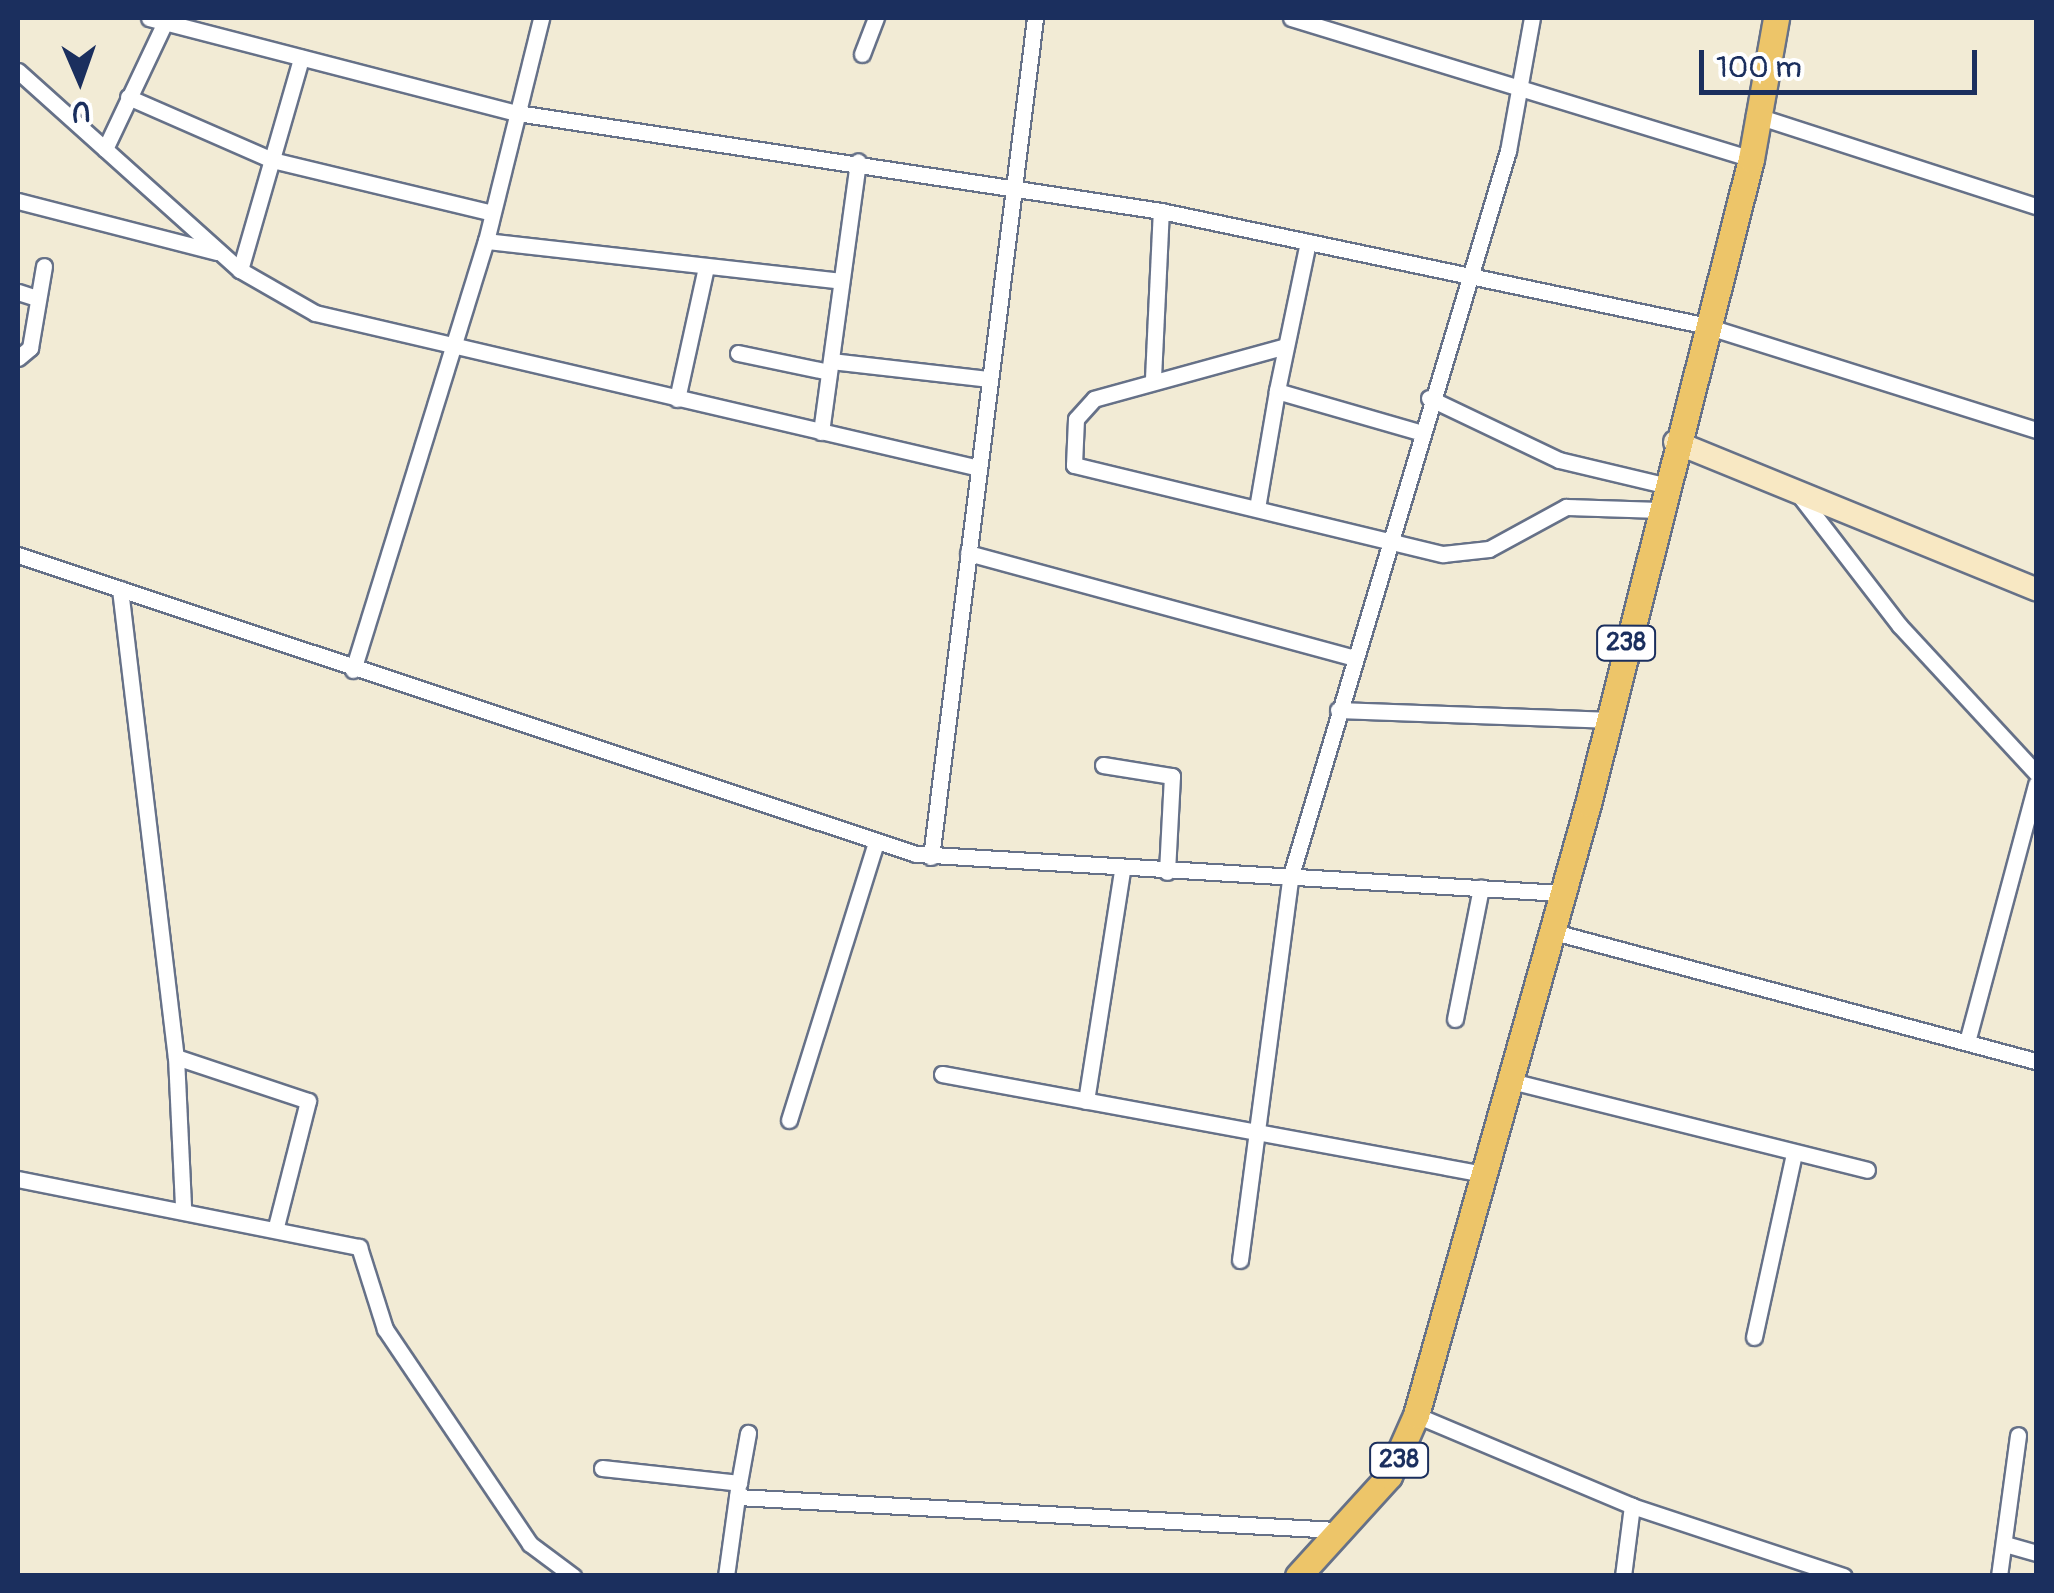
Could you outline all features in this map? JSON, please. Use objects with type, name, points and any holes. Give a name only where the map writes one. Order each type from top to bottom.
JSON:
[{"type":"main road","name":"238","points":[[1298,1576],[1389,1476],[1416,1415],[1452,1263],[1554,932],[1703,325],[1752,159],[1754,115],[1776,18]]},
{"type":"street","points":[[353,670],[486,240],[541,18]]},
{"type":"street","points":[[862,54],[876,18]]},
{"type":"street","points":[[931,857],[1035,18]]},
{"type":"street","points":[[1291,18],[1752,159]]},
{"type":"street","points":[[1240,1260],[1291,874],[1524,88],[1532,18]]},
{"type":"street","points":[[105,149],[166,20],[517,112],[1161,210],[1703,325],[2036,430]]},
{"type":"street","points":[[240,270],[300,58]]},
{"type":"street","points":[[18,71],[240,270],[331,320],[979,468]]},
{"type":"street","points":[[128,97],[272,160],[492,213]]},
{"type":"street","points":[[1754,115],[2036,206]]},
{"type":"street","points":[[822,432],[858,162]]},
{"type":"street","points":[[18,201],[219,252]]},
{"type":"street","points":[[1153,378],[1161,210]]},
{"type":"street","points":[[486,240],[841,281]]},
{"type":"street","points":[[1257,508],[1308,242]]},
{"type":"street","points":[[18,358],[28,353],[44,266]]},
{"type":"street","points":[[678,399],[706,266]]},
{"type":"street","points":[[18,292],[37,298]]},
{"type":"street","points":[[1286,346],[1153,378],[1083,407],[1075,466],[1391,540],[1470,553],[1566,507],[1662,497]]},
{"type":"street","points":[[738,353],[830,367],[990,379]]},
{"type":"street","points":[[1277,391],[1419,432]]},
{"type":"street","points":[[1429,398],[1558,460],[1662,497]]},
{"type":"street","points":[[1674,442],[2036,588]]},
{"type":"street","points":[[1796,491],[1900,626],[2036,773]]},
{"type":"street","points":[[968,553],[1354,658]]},
{"type":"street","points":[[18,555],[876,843],[931,857],[1122,870],[1291,874],[1561,893]]},
{"type":"street","points":[[120,589],[176,1057],[183,1208]]},
{"type":"street","points":[[1338,710],[1605,720]]},
{"type":"street","points":[[1102,764],[1172,776],[1167,872]]},
{"type":"street","points":[[1966,1042],[2036,784]]},
{"type":"street","points":[[789,1120],[876,843]]},
{"type":"street","points":[[1086,1101],[1122,870]]},
{"type":"street","points":[[1455,1019],[1481,888]]},
{"type":"street","points":[[1554,932],[2036,1061]]},
{"type":"street","points":[[176,1057],[308,1101],[276,1227]]},
{"type":"street","points":[[942,1074],[1478,1173]]},
{"type":"street","points":[[1507,1080],[1867,1170]]},
{"type":"street","points":[[1754,1337],[1794,1153]]},
{"type":"street","points":[[18,1179],[276,1227],[362,1250],[385,1329],[549,1572],[573,1576]]},
{"type":"street","points":[[1416,1415],[1632,1506],[1844,1576]]},
{"type":"street","points":[[726,1576],[748,1433]]},
{"type":"street","points":[[1999,1576],[2018,1435]]},
{"type":"street","points":[[602,1468],[738,1490],[1337,1530]]},
{"type":"street","points":[[1623,1576],[1632,1506]]},
{"type":"street","points":[[2004,1544],[2036,1553]]}]
